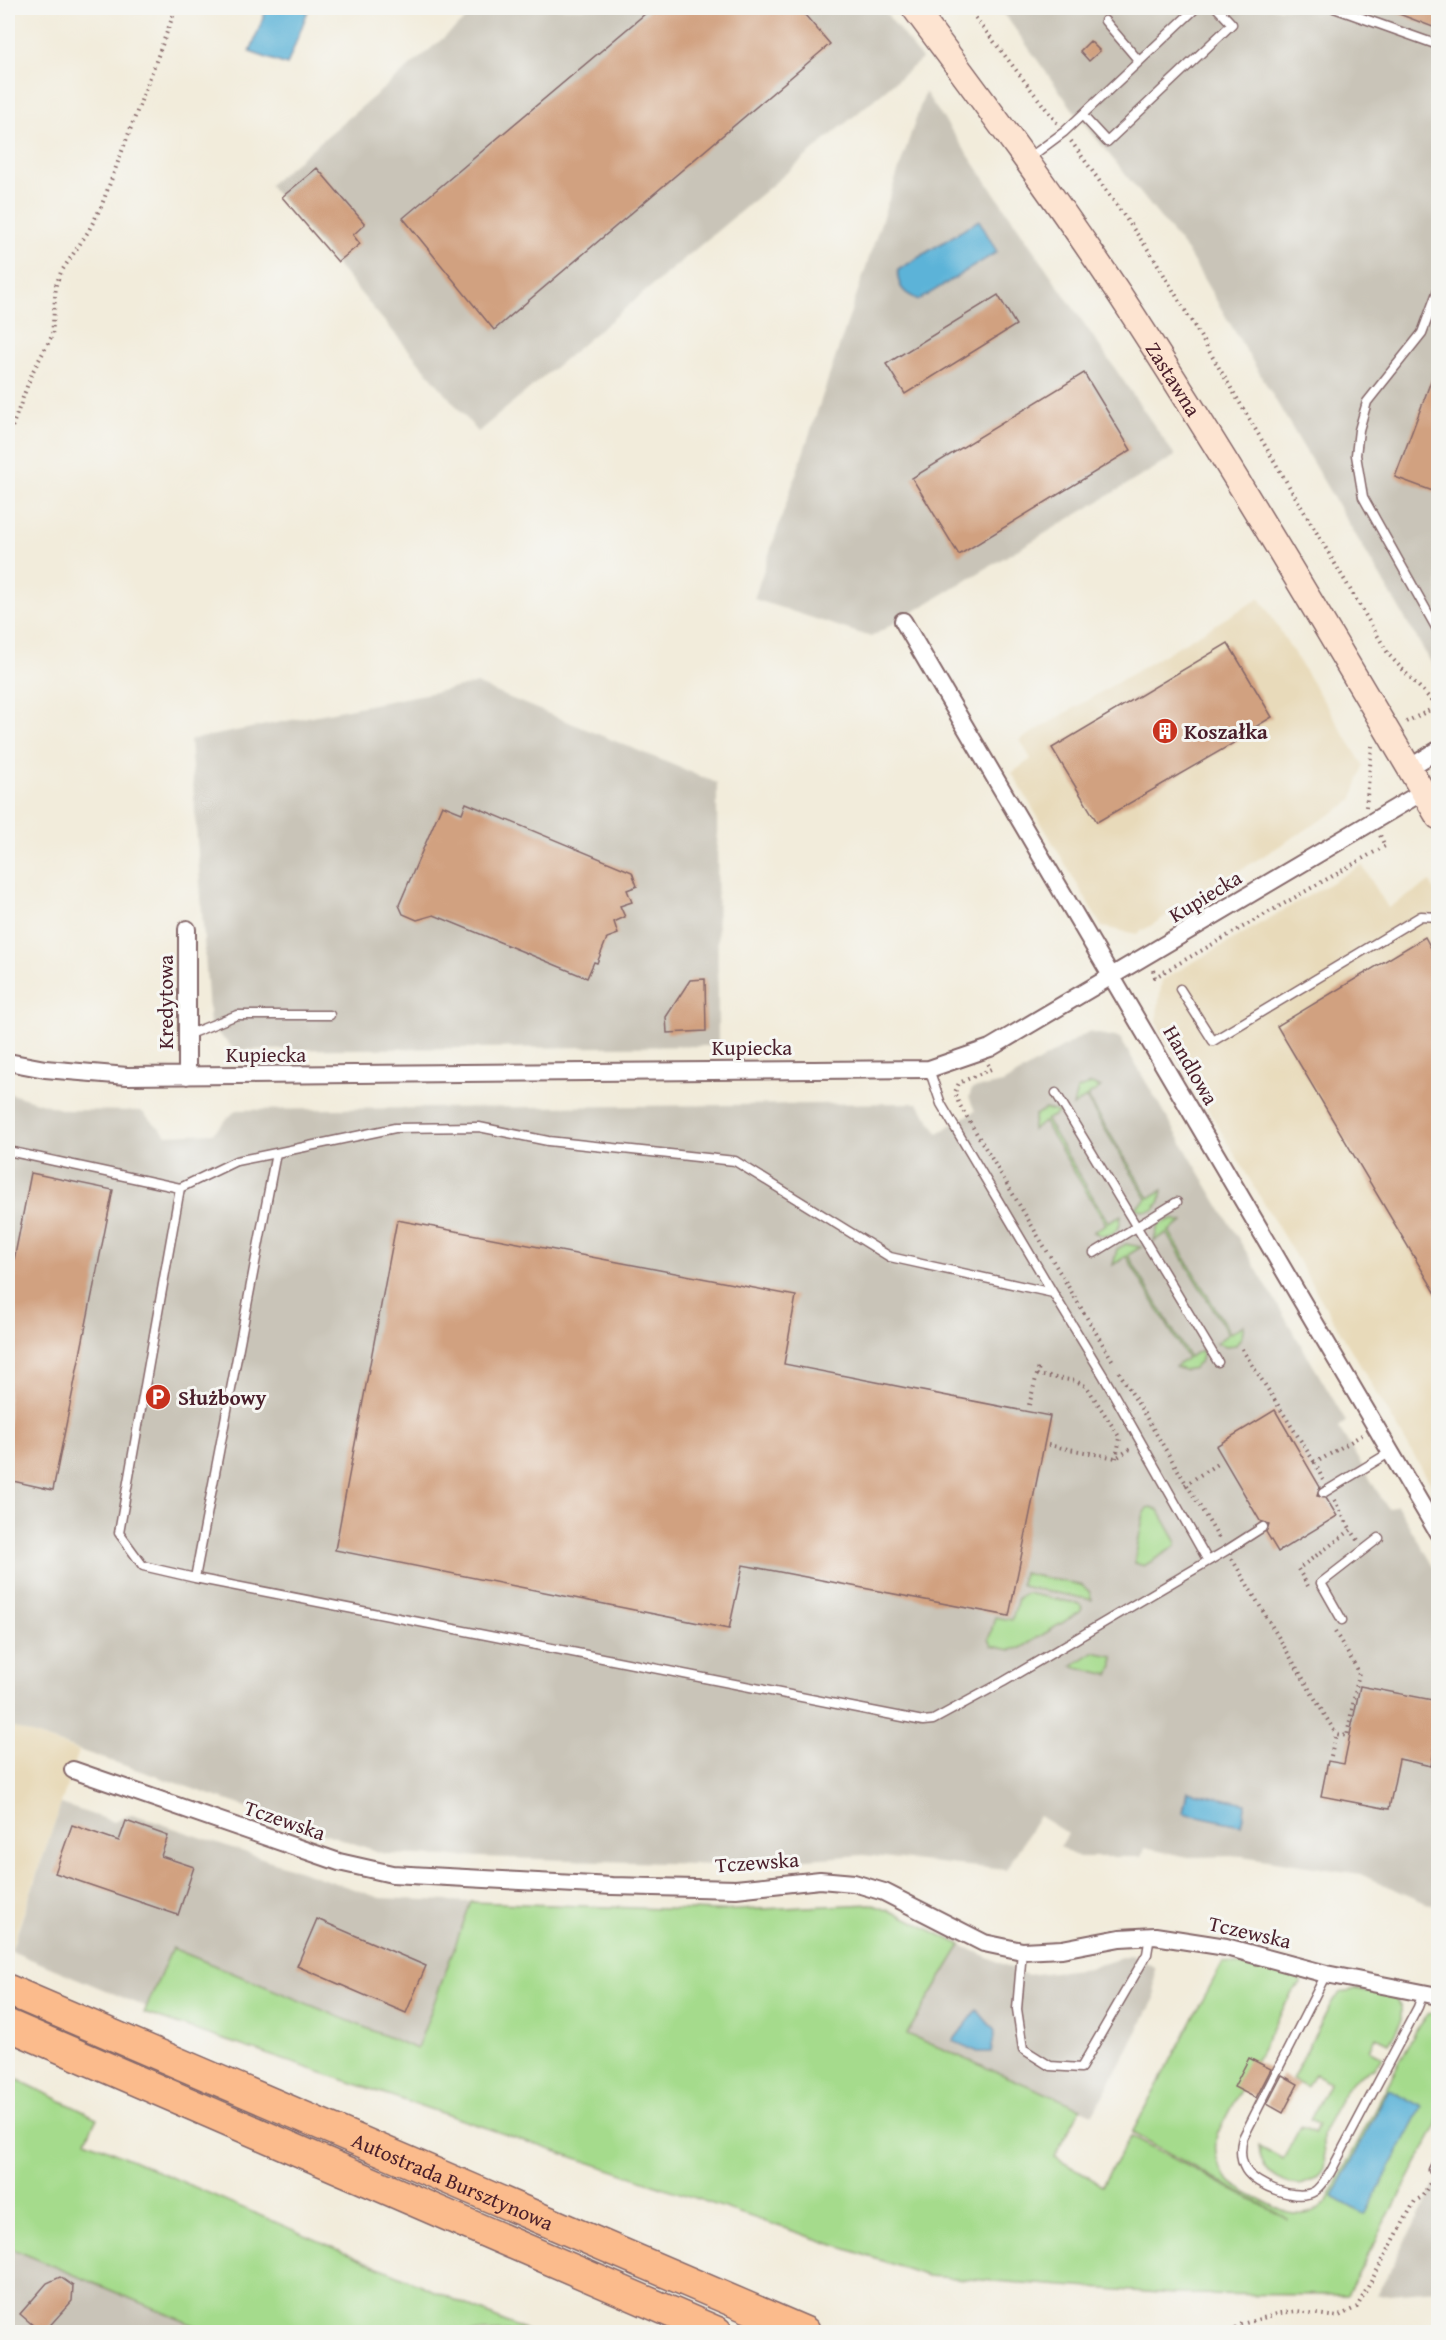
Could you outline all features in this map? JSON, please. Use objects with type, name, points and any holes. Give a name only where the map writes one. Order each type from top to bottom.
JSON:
[{"type":"highway","name":"Autostrada Bursztynowa","points":[[8,1990],[805,2332]]},
{"type":"highway","name":"Autostrada Bursztynowa","points":[[8,2025],[717,2332]]},
{"type":"main road","name":"Zastawna","points":[[914,8],[1026,160],[1118,293],[1190,404],[1438,817]]},
{"type":"street","name":"Handlowa","points":[[903,621],[1438,1533]]},
{"type":"street","points":[[1409,768],[1438,750]]},
{"type":"street","name":"Kupiecka","points":[[8,1062],[85,1074],[187,1076],[929,1069],[982,1051],[1113,977],[1424,791]]},
{"type":"street","name":"Kredytowa","points":[[187,929],[187,1076]]},
{"type":"street","name":"Tczewska","points":[[73,1770],[339,1862],[392,1874],[612,1886],[736,1889],[820,1880],[854,1883],[884,1892],[984,1943],[1022,1951],[1062,1949],[1120,1938],[1150,1936],[1226,1947],[1326,1974],[1431,1994]]},
{"type":"lane","points":[[1026,160],[1082,115],[1196,8]]},
{"type":"lane","points":[[1082,115],[1107,142],[1232,24],[1217,8]]},
{"type":"lane","points":[[1334,8],[1354,11],[1438,45]]},
{"type":"lane","points":[[1105,21],[1139,61]]},
{"type":"lane","points":[[1438,290],[1422,333],[1367,402],[1359,430],[1356,455],[1363,497],[1438,631]]},
{"type":"lane","points":[[1180,989],[1213,1041],[1421,916],[1438,917]]},
{"type":"lane","points":[[187,1035],[237,1016],[330,1015]]},
{"type":"lane","points":[[929,1069],[941,1104],[1141,1442],[1208,1561]]},
{"type":"lane","points":[[1056,1093],[1218,1362]]},
{"type":"lane","points":[[8,1151],[180,1188],[236,1161],[395,1128],[478,1127],[548,1141],[735,1161],[890,1257],[1053,1293]]},
{"type":"lane","points":[[195,1578],[276,1153]]},
{"type":"lane","points":[[180,1188],[118,1533],[143,1566],[922,1721],[933,1720],[1003,1682],[1263,1527]]},
{"type":"lane","points":[[1094,1253],[1177,1202]]},
{"type":"lane","points":[[1323,1493],[1389,1453]]},
{"type":"lane","points":[[1342,1620],[1321,1583],[1379,1538]]},
{"type":"lane","points":[[1022,1951],[1017,2009],[1023,2049],[1050,2066],[1081,2068],[1147,1954],[1150,1936]]},
{"type":"lane","points":[[1326,1974],[1243,2138],[1240,2149],[1246,2170],[1253,2178],[1287,2194],[1299,2196],[1315,2191],[1330,2173],[1418,2007],[1431,1994]]},
{"type":"lane","points":[[8,2000],[136,2045]]},
{"type":"lane","points":[[8,2015],[124,2075]]},
{"type":"lane","points":[[1433,2170],[1438,2160]]},
{"type":"path","points":[[8,438],[32,373],[52,336],[52,310],[56,285],[61,272],[88,232],[101,207],[177,8]]},
{"type":"path","points":[[968,8],[1056,122]]},
{"type":"path","points":[[1070,140],[1154,258],[1389,655],[1438,707]]},
{"type":"path","points":[[982,1051],[991,1069],[959,1083],[956,1092],[959,1104],[1336,1734]]},
{"type":"path","points":[[1242,1349],[1315,1463]]},
{"type":"path","points":[[1029,1404],[1040,1366]]},
{"type":"path","points":[[1037,1375],[1076,1381],[1087,1387],[1120,1438],[1116,1458]]},
{"type":"path","points":[[1048,1445],[1116,1458],[1156,1434]]},
{"type":"path","points":[[1185,1485],[1220,1462]]},
{"type":"path","points":[[1231,2332],[1239,2325],[1280,2313],[1297,2311],[1337,2317],[1357,2307],[1415,2201],[1422,2197],[1432,2180],[1433,2170]]},
{"type":"shaded area","points":[[479,8],[882,8],[922,59],[478,432],[269,185]]},
{"type":"shaded area","points":[[1000,8],[1438,8],[1438,674],[1187,251],[1071,107]]},
{"type":"shaded area","points":[[925,92],[1175,456],[871,637],[754,599]]},
{"type":"shaded area","points":[[1260,598],[1363,765],[1352,801],[1137,934],[1102,927],[1012,773],[1031,759],[1020,740]]},
{"type":"shaded area","points":[[476,684],[717,783],[718,1046],[235,1050],[210,1026],[190,740]]},
{"type":"shaded area","points":[[1362,865],[1388,908],[1430,882],[1438,896],[1438,1496],[1156,1022],[1162,980]]},
{"type":"shaded area","points":[[1088,1032],[1120,1038],[1346,1421],[1339,1428],[1388,1509],[1397,1505],[1438,1575],[1438,1906],[1360,1874],[1242,1856],[1189,1857],[1144,1848],[1141,1857],[1079,1857],[1060,1847],[1068,1834],[1039,1816],[1006,1870],[863,1855],[726,1865],[385,1854],[8,1726],[8,1093],[63,1110],[141,1111],[167,1135],[213,1133],[236,1110],[918,1103],[938,1133],[975,1111],[969,1097],[972,1089],[1003,1083]]},
{"type":"shaded area","points":[[8,1726],[79,1751],[10,1951],[8,1949]]},
{"type":"shaded area","points":[[61,1804],[114,1822],[132,1814],[380,1898],[471,1902],[417,2050],[172,1949],[146,2007],[11,1951]]},
{"type":"shaded area","points":[[961,1945],[1027,1975],[1089,1968],[1132,1955],[1154,1967],[1155,1998],[1093,2114],[907,2034]]},
{"type":"shaded area","points":[[1438,2180],[1438,2290],[1377,2295]]},
{"type":"shaded area","points":[[8,2247],[210,2332],[8,2332]]},
{"type":"green space","points":[[1091,1084],[1101,1087],[1087,1096],[1149,1198],[1162,1190],[1160,1201],[1154,1210],[1144,1211],[1135,1208],[1147,1199],[1086,1098],[1073,1106],[1077,1090]]},
{"type":"green space","points":[[1045,1109],[1060,1112],[1046,1120],[1108,1222],[1121,1215],[1120,1225],[1113,1234],[1103,1236],[1093,1232],[1106,1224],[1044,1122],[1032,1130],[1035,1115]]},
{"type":"green space","points":[[1172,1219],[1183,1222],[1169,1231],[1230,1333],[1244,1325],[1242,1336],[1236,1345],[1226,1346],[1216,1343],[1228,1334],[1167,1233],[1154,1241],[1158,1225]]},
{"type":"green space","points":[[1126,1244],[1141,1247],[1128,1255],[1189,1357],[1203,1349],[1201,1360],[1194,1368],[1184,1370],[1175,1367],[1187,1358],[1126,1256],[1113,1265],[1117,1249]]},
{"type":"green space","points":[[1152,1507],[1159,1511],[1176,1541],[1176,1546],[1144,1566],[1135,1563],[1135,1558],[1144,1513],[1147,1508]]},
{"type":"green space","points":[[1023,1573],[1081,1585],[1089,1591],[1092,1600],[1026,1587],[1021,1584]]},
{"type":"green space","points":[[1026,1593],[1080,1604],[1082,1608],[1080,1612],[1021,1648],[1010,1650],[992,1646],[989,1639],[995,1617],[1012,1620],[1018,1598]]},
{"type":"green space","points":[[1093,1652],[1113,1656],[1113,1666],[1109,1675],[1072,1666]]},
{"type":"green space","points":[[471,1902],[718,1911],[871,1904],[903,1916],[961,1945],[907,2034],[1081,2108],[1054,2157],[1102,2185],[1131,2136],[1288,2219],[1132,2133],[1223,1962],[1296,1976],[1300,1978],[1301,1984],[1292,1992],[1217,2134],[1218,2164],[1234,2184],[1258,2199],[1291,2214],[1307,2214],[1326,2203],[1417,2029],[1428,2015],[1438,2011],[1438,2123],[1347,2295],[1173,2294],[927,2276],[144,2013],[172,1948],[417,2049]],"holes":[[[1388,2089],[1422,2107],[1365,2215],[1333,2197]]]},
{"type":"green space","points":[[1356,1989],[1391,1996],[1401,2007],[1401,2022],[1389,2043],[1376,2037],[1370,2050],[1382,2057],[1373,2068],[1354,2080],[1342,2096],[1324,2132],[1325,2161],[1320,2174],[1301,2185],[1284,2182],[1266,2169],[1259,2146],[1283,2159],[1301,2126],[1314,2133],[1318,2125],[1310,2120],[1330,2082],[1314,2074],[1307,2087],[1292,2079],[1332,2002],[1342,1992]]},
{"type":"green space","points":[[8,2075],[97,2118],[86,2140],[529,2332],[210,2332],[8,2247]]},
{"type":"water","points":[[267,8],[300,8],[308,11],[287,65],[250,52]]},
{"type":"water","points":[[979,220],[997,252],[919,300],[903,290],[898,270]]},
{"type":"water","points":[[1187,1791],[1246,1803],[1241,1825],[1183,1813]]},
{"type":"water","points":[[977,2010],[995,2031],[991,2052],[978,2052],[953,2041]]},
{"type":"water","points":[[1389,2089],[1422,2107],[1365,2215],[1333,2197]]},
{"type":"building","points":[[652,8],[799,8],[830,44],[494,330],[403,218]]},
{"type":"building","points":[[1438,8],[1438,29],[1386,9]]},
{"type":"building","points":[[1090,41],[1100,51],[1089,61],[1080,51]]},
{"type":"building","points":[[317,168],[365,224],[353,235],[360,244],[338,262],[282,197]]},
{"type":"building","points":[[998,295],[1016,325],[905,394],[886,364]]},
{"type":"building","points":[[1438,365],[1438,493],[1395,477]]},
{"type":"building","points":[[1084,373],[1131,450],[959,555],[912,478]]},
{"type":"building","name":"Koszałka","points":[[1228,643],[1272,717],[1250,730],[1251,733],[1097,822],[1052,748]]},
{"type":"building","points":[[466,803],[632,872],[637,886],[627,890],[632,902],[620,906],[625,917],[614,922],[618,934],[607,938],[597,963],[594,962],[587,978],[434,915],[417,920],[403,914],[399,905],[442,805],[462,813]]},
{"type":"building","points":[[1425,937],[1438,961],[1438,1297],[1277,1026]]},
{"type":"building","points":[[705,979],[706,1031],[667,1033],[666,1017],[690,980]]},
{"type":"building","points":[[31,1173],[113,1190],[53,1490],[8,1480],[8,1291]]},
{"type":"building","points":[[397,1220],[796,1296],[784,1364],[1050,1416],[1009,1616],[743,1565],[729,1629],[335,1550]]},
{"type":"building","points":[[1275,1410],[1320,1487],[1317,1496],[1326,1498],[1337,1516],[1278,1552],[1266,1532],[1269,1524],[1260,1521],[1216,1446]]},
{"type":"building","points":[[1360,1686],[1438,1701],[1438,1732],[1431,1766],[1399,1759],[1389,1809],[1321,1796],[1328,1761],[1344,1764]]},
{"type":"building","points":[[126,1821],[168,1836],[161,1856],[194,1867],[178,1915],[55,1873],[72,1825],[119,1841]]},
{"type":"building","points":[[317,1919],[426,1966],[406,2013],[297,1966]]},
{"type":"building","points":[[1249,2058],[1271,2069],[1256,2098],[1234,2087]]},
{"type":"building","points":[[1282,2075],[1298,2084],[1283,2113],[1267,2104]]},
{"type":"building","points":[[60,2277],[73,2286],[72,2301],[44,2332],[41,2332],[20,2314],[47,2283]]},
{"type":"place","name":"Koszałka","points":[[1165,731]]},
{"type":"place","name":"Służbowy","points":[[158,1397]]}]
